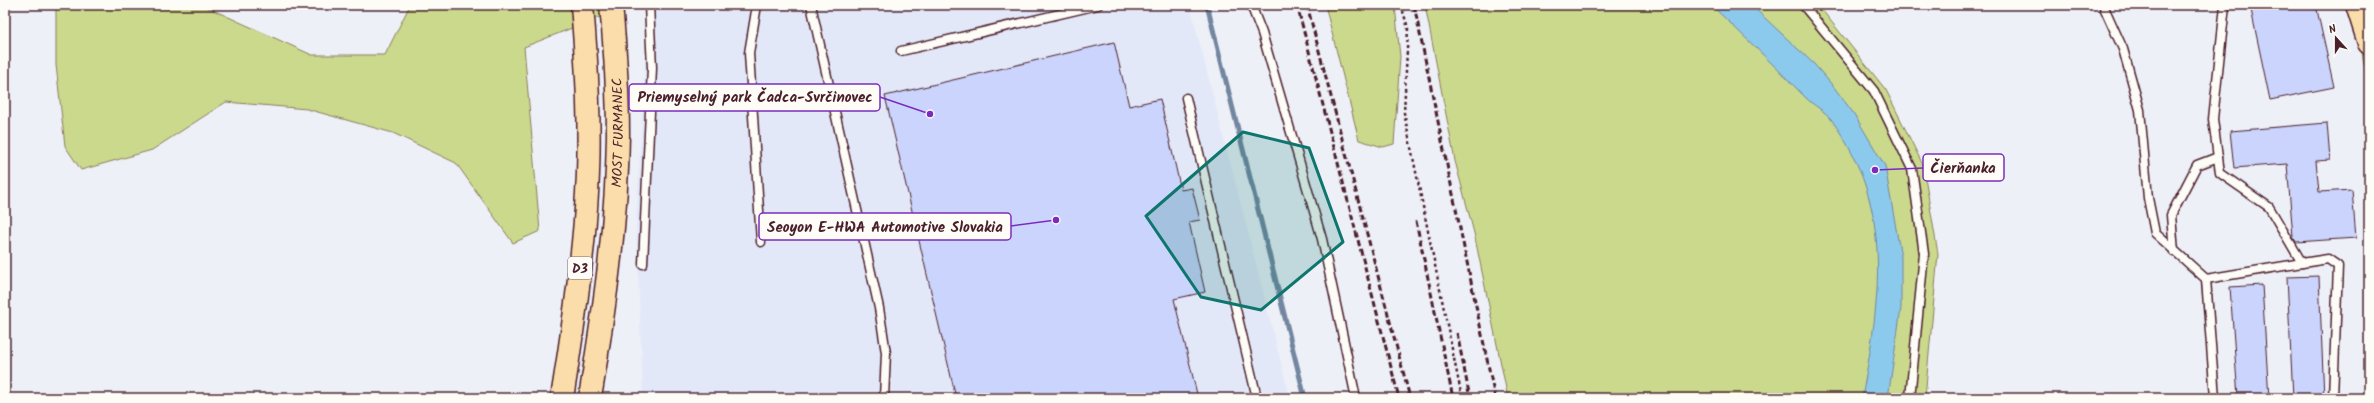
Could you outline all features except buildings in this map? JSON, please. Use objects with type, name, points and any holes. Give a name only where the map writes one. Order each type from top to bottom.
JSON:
[{"type":"main road","name":"MOST FURMANEC","points":[[562,398],[582,258],[587,193],[589,136],[586,55],[582,5]]},
{"type":"main road","name":"MOST FURMANEC","points":[[590,398],[610,261],[618,135],[611,5]]},
{"type":"main road","points":[[2357,5],[2369,43]]},
{"type":"lane","points":[[643,264],[652,68],[649,5]]},
{"type":"lane","points":[[757,5],[749,53],[761,242]]},
{"type":"lane","points":[[811,5],[880,308],[886,353],[884,398]]},
{"type":"lane","points":[[901,51],[1098,5]]},
{"type":"lane","points":[[1251,5],[1262,33],[1322,239],[1356,398]]},
{"type":"lane","points":[[1803,5],[1874,91],[1912,169],[1924,254],[1910,398]]},
{"type":"lane","points":[[2103,5],[2123,49],[2140,110],[2148,198],[2155,233],[2174,252],[2206,279],[2215,398]]},
{"type":"lane","points":[[2225,5],[2213,119],[2220,173],[2269,207],[2302,263]]},
{"type":"lane","points":[[1186,98],[1257,398]]},
{"type":"lane","points":[[2174,252],[2171,215],[2197,165],[2218,157]]},
{"type":"lane","points":[[2206,279],[2328,259],[2338,266],[2333,398]]},
{"type":"path","points":[[1401,5],[1408,28],[1404,113],[1462,398]]},
{"type":"highlighted area","points":[[1243,132],[1309,148],[1343,242],[1261,310],[1201,297],[1146,216]]},
{"type":"shaded area","points":[[648,5],[1190,5],[1290,398],[643,398],[636,223]]},
{"type":"green space","points":[[56,5],[202,5],[312,55],[385,55],[410,5],[630,5],[524,47],[540,231],[513,243],[456,163],[393,133],[307,109],[226,102],[152,150],[81,170],[65,146],[56,65]]},
{"type":"green space","points":[[1325,5],[1395,5],[1400,57],[1394,144],[1383,147],[1359,140]]},
{"type":"green space","points":[[1425,5],[1818,5],[1886,90],[1923,165],[1938,254],[1925,398],[1508,398],[1474,233],[1455,161]]},
{"type":"green space","points":[[2346,5],[2369,5],[2369,90],[2362,53]]},
{"type":"water","points":[[1711,5],[1751,5],[1814,64],[1833,86],[1854,114],[1885,166],[1901,257],[1901,308],[1888,398],[1862,398],[1874,325],[1877,289],[1877,254],[1874,220],[1865,186],[1851,152],[1831,119],[1806,98]]},
{"type":"waterway","points":[[1207,5],[1305,398]]},
{"type":"railway","points":[[1297,5],[1399,398]]},
{"type":"railway","points":[[1307,5],[1410,398]]},
{"type":"railway","points":[[1414,5],[1495,398]]},
{"type":"railway","points":[[1416,221],[1453,398]]},
{"type":"railway","points":[[1457,333],[1470,398]]},
{"type":"place","name":"Priemyselný park Čadca-Svrčinovec","points":[[930,114]]},
{"type":"place","name":"Čierňanka","points":[[1875,170]]},
{"type":"place","name":"Seoyon E-HWA Automotive Slovakia","points":[[1056,220]]}]
